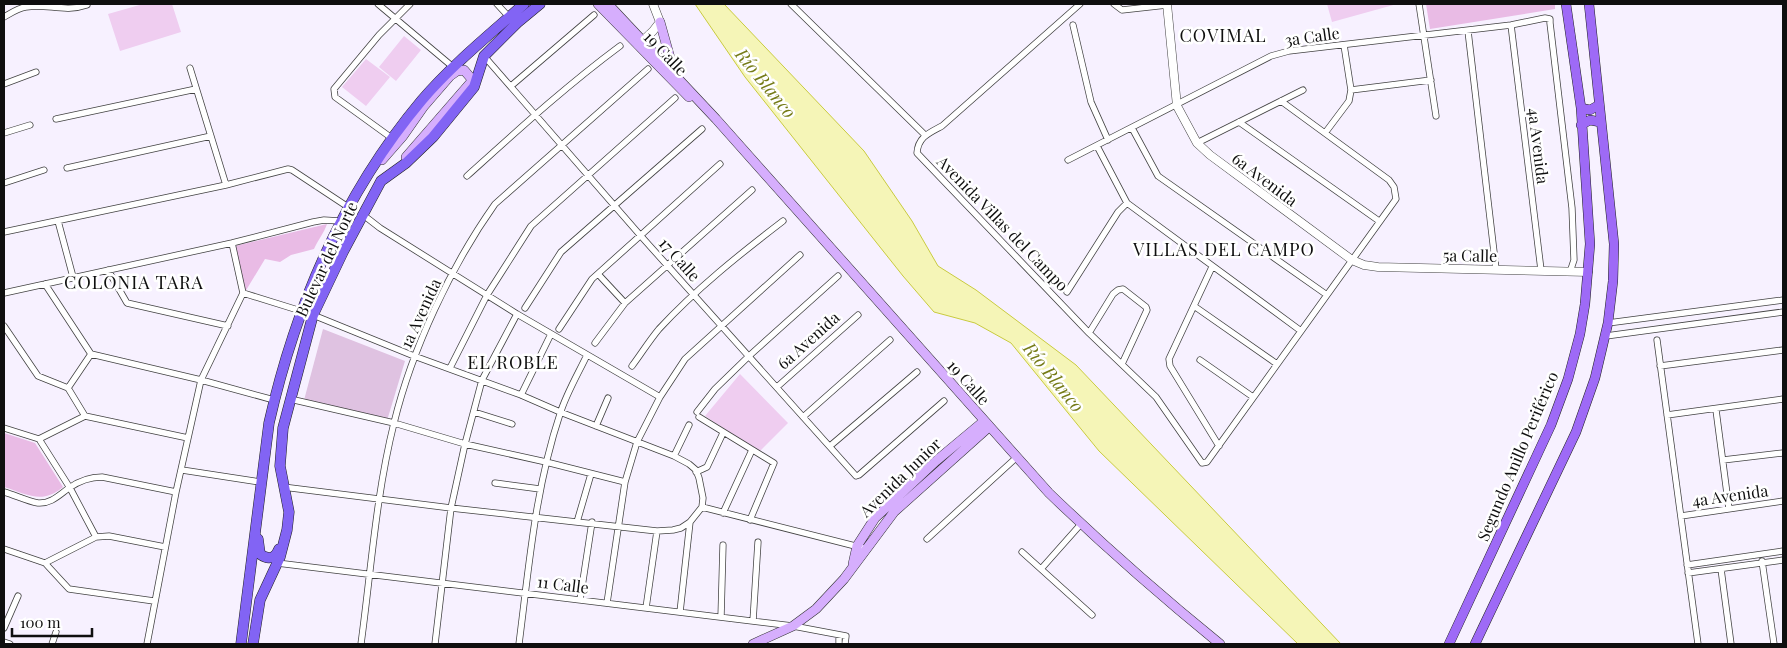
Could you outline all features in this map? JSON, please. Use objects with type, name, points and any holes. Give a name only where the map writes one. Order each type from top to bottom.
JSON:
[{"type":"highway","name":"Bulevar del Norte","points":[[241,644],[260,482],[269,423],[274,400],[309,290],[340,221],[366,176],[423,99],[453,67],[524,4]]},
{"type":"highway","name":"Bulevar del Norte","points":[[253,644],[260,600],[280,556],[288,522],[288,503],[283,487],[280,466],[283,428],[313,315],[362,214],[381,181],[406,163],[445,122],[474,87],[484,56],[517,23],[540,4]]},
{"type":"highway","points":[[283,428],[279,441],[276,471],[284,522],[279,549],[276,555],[269,558],[260,554],[258,550],[257,527],[271,424],[309,290]]},
{"type":"main road","name":"19 Calle","points":[[598,4],[675,74],[1049,493],[1080,524],[1180,612],[1220,644]]},
{"type":"main road","name":"19 Calle","points":[[608,4],[693,101],[716,119]]},
{"type":"main road","name":"Segundo Anillo Periférico","points":[[1449,644],[1551,425],[1568,379],[1580,334],[1590,244],[1581,108],[1566,4]]},
{"type":"main road","points":[[1477,644],[1576,432],[1595,378],[1606,336],[1613,281],[1614,244],[1588,4]]},
{"type":"main road","points":[[660,22],[675,74]]},
{"type":"main road","points":[[366,176],[403,136],[424,106],[450,76],[457,71],[464,70],[472,81],[410,153],[381,181]]},
{"type":"main road","points":[[1581,108],[1590,110],[1599,105]]},
{"type":"main road","points":[[1582,125],[1590,120],[1600,122]]},
{"type":"main road","name":"Avenida Junior","points":[[853,567],[857,546],[875,518],[887,505],[986,424]]},
{"type":"main road","name":"Avenida Junior","points":[[753,644],[793,626],[827,599],[894,512],[986,424]]},
{"type":"street","points":[[378,4],[453,67]]},
{"type":"street","points":[[393,139],[335,97],[334,89],[378,35],[410,4]]},
{"type":"street","points":[[497,4],[509,17]]},
{"type":"street","points":[[641,42],[660,22],[654,4]]},
{"type":"street","points":[[790,4],[924,135],[942,126],[1080,4]]},
{"type":"street","points":[[1114,4],[1122,10],[1167,5],[1177,106]]},
{"type":"street","points":[[1419,4],[1436,116]]},
{"type":"street","points":[[4,17],[23,7],[31,6],[64,10],[87,5]]},
{"type":"street","points":[[511,86],[594,15]]},
{"type":"street","name":"3a Calle","points":[[1068,160],[1177,106],[1271,56],[1289,51],[1468,31],[1545,18],[1550,19],[1572,208],[1574,260],[1570,272]]},
{"type":"street","points":[[1073,25],[1091,102],[1108,140]]},
{"type":"street","name":"4a Avenida","points":[[1511,25],[1540,270]]},
{"type":"street","points":[[1468,31],[1496,269]]},
{"type":"street","points":[[1325,133],[1349,101],[1351,90],[1344,45]]},
{"type":"street","points":[[467,176],[535,113],[620,46]]},
{"type":"street","name":"17 Calle","points":[[484,56],[667,266],[856,476],[944,401]]},
{"type":"street","points":[[190,68],[226,185]]},
{"type":"street","name":"1a Avenida","points":[[361,644],[380,498],[394,423],[414,356],[453,274],[481,224],[495,204],[648,69]]},
{"type":"street","points":[[4,84],[36,72]]},
{"type":"street","points":[[1351,90],[1431,80]]},
{"type":"street","points":[[56,119],[196,89]]},
{"type":"street","points":[[1197,143],[1303,90]]},
{"type":"street","points":[[450,368],[487,295],[531,226],[675,98]]},
{"type":"street","points":[[1212,267],[1169,359],[1170,366],[1219,446],[1251,396],[1277,364],[1396,199],[1394,187],[1389,180],[1281,101]]},
{"type":"street","name":"6a Avenida","points":[[1177,106],[1197,143],[1210,155],[1352,260]]},
{"type":"street","points":[[1238,122],[1379,221]]},
{"type":"street","points":[[4,133],[30,125]]},
{"type":"street","points":[[1132,128],[1158,176],[1327,296]]},
{"type":"street","points":[[525,308],[561,252],[702,129]]},
{"type":"street","name":"Avenida Villas del Campo","points":[[924,135],[917,147],[917,153],[921,159],[1090,333],[1156,397],[1199,461],[1202,463],[1207,462],[1219,446]]},
{"type":"street","points":[[66,168],[210,136]]},
{"type":"street","points":[[1097,146],[1127,203],[1301,331]]},
{"type":"street","points":[[559,330],[592,279],[720,164]]},
{"type":"street","points":[[4,232],[226,185],[288,169],[348,207]]},
{"type":"street","points":[[4,183],[44,170]]},
{"type":"street","points":[[595,343],[625,303],[752,190]]},
{"type":"street","points":[[1067,292],[1118,212],[1127,203]]},
{"type":"street","points":[[362,214],[516,314],[660,397]]},
{"type":"street","points":[[4,293],[324,220],[340,221]]},
{"type":"street","points":[[58,221],[73,277]]},
{"type":"street","points":[[632,366],[659,330],[694,295],[783,221]]},
{"type":"street","points":[[147,644],[154,601],[200,380],[243,293],[232,242]]},
{"type":"street","points":[[607,603],[624,482],[637,442],[660,397],[685,359],[800,256]]},
{"type":"street","name":"5a Calle","points":[[1352,260],[1364,265],[1378,267],[1588,272]]},
{"type":"street","points":[[108,270],[127,303],[228,326]]},
{"type":"street","points":[[598,274],[625,303]]},
{"type":"street","points":[[750,520],[774,466],[772,461],[723,433],[698,414],[715,389],[838,276]]},
{"type":"street","points":[[45,284],[91,354],[274,400]]},
{"type":"street","points":[[1090,333],[1113,294],[1118,290],[1123,289],[1146,307],[1147,310],[1122,364]]},
{"type":"street","points":[[243,293],[301,311]]},
{"type":"street","points":[[1608,323],[1783,300]]},
{"type":"street","points":[[1194,306],[1277,364]]},
{"type":"street","points":[[1606,336],[1783,312]]},
{"type":"street","points":[[435,644],[452,508],[465,444],[482,380],[516,314]]},
{"type":"street","name":"6a Avenida","points":[[777,387],[858,314]]},
{"type":"street","points":[[283,487],[657,531],[681,528],[690,522],[702,507],[702,489],[696,472],[689,464],[674,456],[313,315]]},
{"type":"street","points":[[1651,318],[1653,329]]},
{"type":"street","points":[[4,326],[38,376],[68,388],[85,416]]},
{"type":"street","points":[[521,395],[551,334]]},
{"type":"street","points":[[803,417],[890,340]]},
{"type":"street","points":[[1656,340],[1698,644]]},
{"type":"street","points":[[1660,366],[1783,350]]},
{"type":"street","points":[[68,388],[91,354]]},
{"type":"street","points":[[520,644],[535,517],[546,462],[560,412],[587,355]]},
{"type":"street","points":[[1200,360],[1251,396]]},
{"type":"street","points":[[830,446],[917,372]]},
{"type":"street","points":[[596,426],[608,398]]},
{"type":"street","points":[[290,399],[394,423],[465,444],[624,482]]},
{"type":"street","points":[[1667,415],[1716,410],[1783,399]]},
{"type":"street","points":[[1716,410],[1729,509]]},
{"type":"street","points":[[474,412],[512,424]]},
{"type":"street","points":[[39,439],[85,416],[188,438]]},
{"type":"street","points":[[674,456],[689,425]]},
{"type":"street","points":[[4,428],[39,439],[70,488],[96,536]]},
{"type":"street","points":[[696,472],[707,467],[723,433]]},
{"type":"street","points":[[724,513],[752,450]]},
{"type":"street","points":[[1723,460],[1783,453]]},
{"type":"street","points":[[927,539],[1016,457]]},
{"type":"street","points":[[182,470],[260,482]]},
{"type":"street","points":[[577,522],[591,474]]},
{"type":"street","points":[[4,492],[38,503],[47,502],[89,479],[102,477],[176,492]]},
{"type":"street","points":[[495,483],[540,489]]},
{"type":"street","name":"4a Avenida","points":[[1681,516],[1783,501]]},
{"type":"street","points":[[702,507],[867,548]]},
{"type":"street","points":[[580,600],[592,522]]},
{"type":"street","points":[[680,612],[690,522]]},
{"type":"street","points":[[1041,569],[1080,524]]},
{"type":"street","points":[[646,608],[657,531]]},
{"type":"street","points":[[45,563],[96,536],[109,536],[165,547]]},
{"type":"street","points":[[754,621],[758,542]]},
{"type":"street","points":[[721,617],[723,545]]},
{"type":"street","points":[[4,549],[45,563],[69,589],[154,601]]},
{"type":"street","points":[[1687,565],[1783,551]]},
{"type":"street","points":[[1022,552],[1092,615]]},
{"type":"street","points":[[1761,554],[1774,644]]},
{"type":"street","points":[[1688,573],[1783,560]]},
{"type":"street","name":"11 Calle","points":[[277,563],[793,626],[843,636]]},
{"type":"street","points":[[1721,569],[1731,644]]},
{"type":"street","points":[[4,628],[18,596]]},
{"type":"street","points":[[52,644],[56,632]]},
{"type":"street","points":[[839,644],[843,636]]},
{"type":"street","points":[[843,636],[845,644]]},
{"type":"street","points":[[4,642],[10,644]]},
{"type":"shaded area","points":[[143,4],[172,4],[181,32],[120,51],[108,14]]},
{"type":"shaded area","points":[[1327,4],[1397,4],[1332,22]]},
{"type":"shaded area","points":[[1426,4],[1555,4],[1555,9],[1430,29]]},
{"type":"shaded area","points":[[404,36],[421,50],[396,81],[379,67]]},
{"type":"shaded area","points":[[366,59],[390,77],[366,106],[342,87]]},
{"type":"shaded area","points":[[327,224],[314,249],[291,255],[280,262],[265,259],[245,292],[235,246]]},
{"type":"shaded area","points":[[323,329],[405,361],[386,424],[303,404]]},
{"type":"shaded area","points":[[740,374],[788,423],[759,452],[705,416]]},
{"type":"shaded area","points":[[4,433],[35,443],[63,487],[48,496],[41,497],[27,495],[4,487]]},
{"type":"water","name":"Río Blanco","points":[[695,4],[724,4],[864,151],[912,221],[938,266],[976,290],[1076,365],[1341,644],[1298,644],[1099,451],[1011,343],[975,323],[934,312],[903,276],[745,77]]},
{"type":"district","name":"COVIMAL","points":[[1223,35]]},
{"type":"district","name":"VILLAS DEL CAMPO","points":[[1224,249]]},
{"type":"district","name":"COLONIA TARA","points":[[134,282]]},
{"type":"district","name":"EL ROBLE","points":[[513,362]]}]
